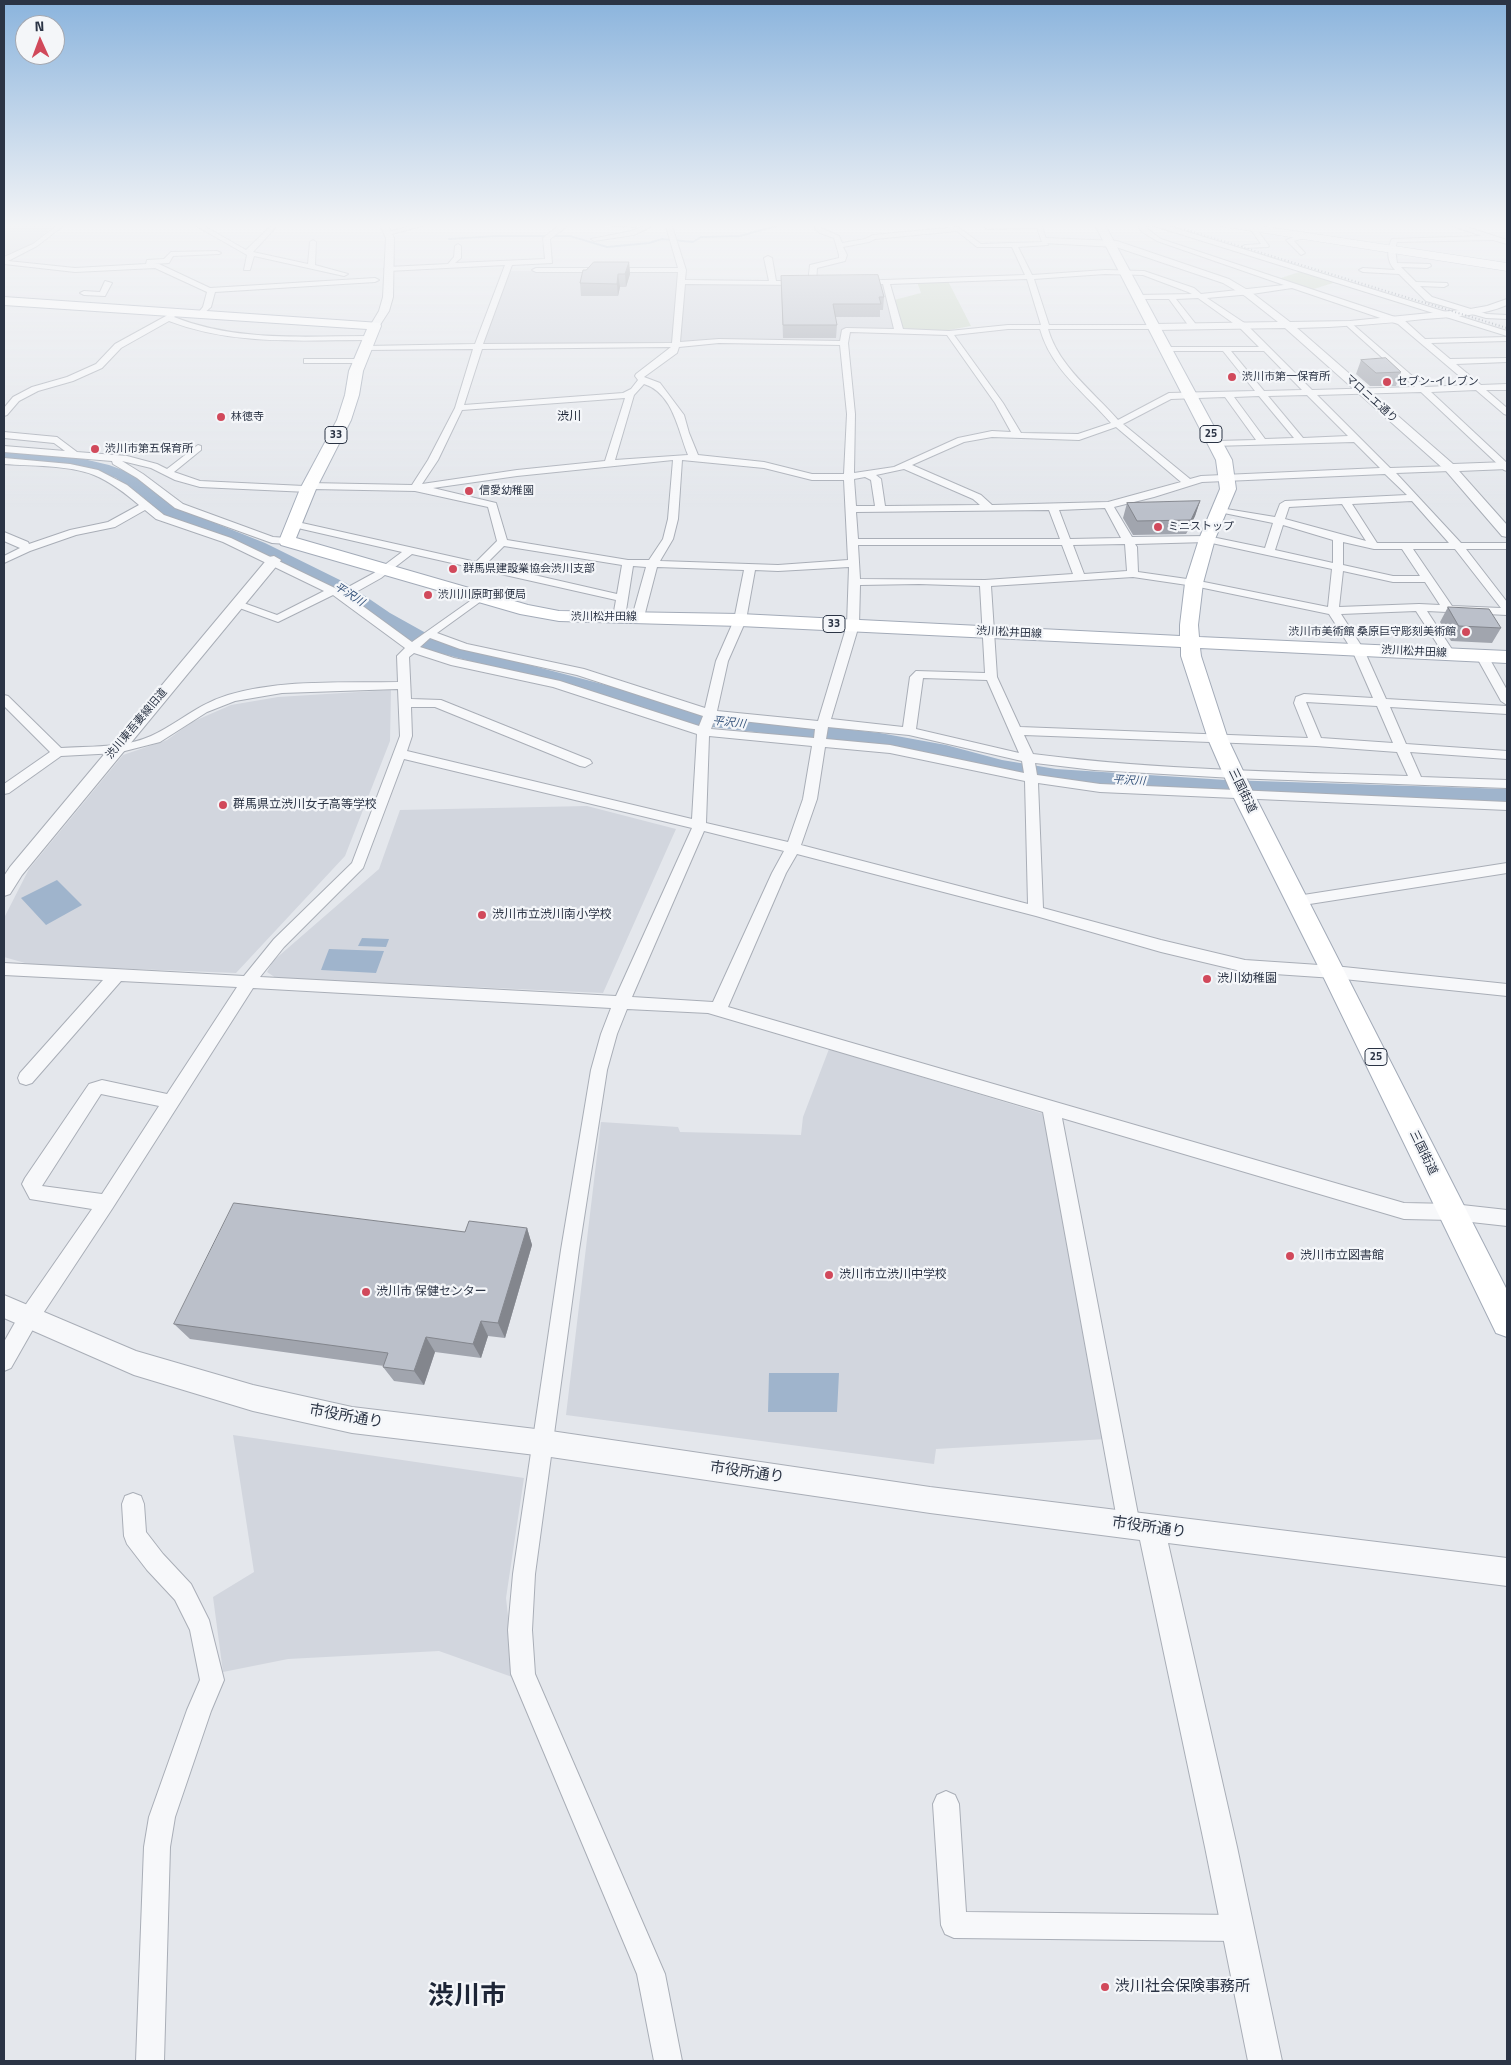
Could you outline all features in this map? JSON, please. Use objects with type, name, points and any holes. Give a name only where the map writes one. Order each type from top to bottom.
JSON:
[{"type":"main road","points":[[237,319],[367,343]]},
{"type":"main road","name":"三国街道","points":[[1151,319],[1224,460],[1227,478],[1228,489],[1207,539],[1194,583],[1189,642],[1191,656],[1218,740],[1507,1322]]},
{"type":"main road","name":"33","points":[[279,554],[348,408],[367,343]]},
{"type":"main road","name":"渋川松井田線","points":[[279,554],[387,570],[526,610],[577,618],[638,617],[740,620],[1507,658]]},
{"type":"street","points":[[4,413],[16,399],[35,389],[70,379],[99,366],[118,346],[164,319]]},
{"type":"street","points":[[176,319],[181,324],[208,331],[238,335],[478,348],[676,345],[719,341],[844,343]]},
{"type":"street","points":[[307,361],[367,343],[380,319]]},
{"type":"street","points":[[415,488],[433,460],[459,408],[489,319]]},
{"type":"street","points":[[678,319],[674,350],[638,376],[642,380],[656,385],[680,415],[684,433],[694,457]]},
{"type":"street","points":[[896,319],[899,331]]},
{"type":"street","points":[[1043,319],[1048,344],[1067,373],[1094,398],[1117,424],[1188,483]]},
{"type":"street","points":[[1188,319],[1194,327]]},
{"type":"street","points":[[1234,319],[1243,326],[1415,498],[1457,545],[1507,611]]},
{"type":"street","name":"マロニエ通り","points":[[1281,319],[1450,468],[1507,533]]},
{"type":"street","points":[[718,1010],[779,873],[793,848],[810,799],[821,734],[853,625],[855,582],[849,477],[851,414],[844,343],[846,330],[949,333],[1008,327],[1289,326],[1350,324],[1402,319]]},
{"type":"street","points":[[1458,319],[1507,334]]},
{"type":"street","points":[[1396,320],[1424,341],[1507,412]]},
{"type":"street","points":[[1350,324],[1506,466]]},
{"type":"street","points":[[949,333],[999,403],[1017,434]]},
{"type":"street","points":[[1424,341],[1507,339]]},
{"type":"street","points":[[1167,349],[1265,349]]},
{"type":"street","points":[[1226,349],[1261,394],[1302,441]]},
{"type":"street","points":[[1448,362],[1507,360]]},
{"type":"street","points":[[1489,361],[1501,371]]},
{"type":"street","points":[[610,462],[630,395],[637,389],[642,380]]},
{"type":"street","points":[[4,449],[127,458],[154,466],[200,484],[309,488],[415,488],[610,462],[678,457],[764,465],[812,477],[849,477],[906,466],[961,440],[992,434],[1079,437],[1117,424],[1169,396],[1507,386]]},
{"type":"street","points":[[1228,394],[1262,442]]},
{"type":"street","points":[[4,395],[16,399]]},
{"type":"street","points":[[459,408],[630,395]]},
{"type":"street","points":[[4,435],[57,440],[74,454]]},
{"type":"street","points":[[1216,444],[1355,439]]},
{"type":"street","points":[[168,473],[198,448]]},
{"type":"street","points":[[638,617],[652,565],[668,539],[674,517],[678,457]]},
{"type":"street","points":[[109,458],[140,476],[179,506],[272,540],[279,554]]},
{"type":"street","points":[[4,461],[70,466],[95,472],[124,487],[160,517],[227,540],[279,554],[414,646],[451,661],[556,684],[706,722],[821,734],[890,749],[1030,769],[1100,788],[1239,785],[1316,777],[1416,780],[1506,787]]},
{"type":"street","points":[[906,466],[977,497],[990,508]]},
{"type":"street","points":[[851,509],[1053,507],[1108,504],[1150,495],[1201,479],[1506,466]]},
{"type":"street","points":[[867,474],[876,479],[881,508]]},
{"type":"street","points":[[415,488],[492,506],[502,542]]},
{"type":"street","points":[[1269,551],[1285,504],[1415,498]]},
{"type":"street","points":[[1345,502],[1374,546]]},
{"type":"street","points":[[1108,504],[1132,547],[1133,574]]},
{"type":"street","points":[[4,560],[26,549],[74,532],[111,525],[145,506]]},
{"type":"street","points":[[1053,507],[1079,576]]},
{"type":"street","points":[[1218,509],[1280,521],[1338,538],[1374,546],[1507,546]]},
{"type":"street","points":[[293,524],[621,598]]},
{"type":"street","points":[[4,535],[8,539],[24,544],[26,549]]},
{"type":"street","points":[[1338,538],[1338,566],[1333,611],[1358,650],[1403,747],[1416,780]]},
{"type":"street","points":[[853,542],[1066,542],[1207,539],[1393,579],[1428,578]]},
{"type":"street","points":[[502,542],[628,563],[652,565],[778,568],[854,563]]},
{"type":"street","points":[[478,566],[502,542]]},
{"type":"street","points":[[1405,546],[1449,609]]},
{"type":"street","points":[[238,604],[278,619],[359,587],[387,570],[411,550]]},
{"type":"street","name":"渋川東吾妻線旧道","points":[[4,890],[16,871],[279,554]]},
{"type":"street","points":[[619,617],[628,563]]},
{"type":"street","points":[[668,2061],[651,1974],[523,1674],[520,1630],[524,1574],[570,1250],[599,1070],[609,1034],[621,1003],[699,827],[706,722],[722,661],[740,620],[750,567]]},
{"type":"street","points":[[855,582],[985,583],[1133,574],[1194,583],[1333,611],[1420,607],[1507,611]]},
{"type":"street","points":[[985,583],[991,676],[1016,731],[1030,769],[1036,911]]},
{"type":"street","points":[[4,1361],[29,1317],[106,1203],[248,983],[274,948],[358,865],[401,754],[406,736],[403,656],[480,597]]},
{"type":"street","points":[[1420,607],[1449,654]]},
{"type":"street","points":[[428,635],[464,647],[580,672],[706,722],[814,725],[821,734]]},
{"type":"street","points":[[1482,656],[1507,701]]},
{"type":"street","points":[[909,731],[916,677],[920,674],[991,676]]},
{"type":"street","points":[[4,790],[58,752],[117,749],[155,739],[203,709],[232,698],[282,690],[405,686]]},
{"type":"street","points":[[4,698],[58,752]]},
{"type":"street","points":[[1316,742],[1300,703],[1300,700],[1304,698],[1507,710]]},
{"type":"street","points":[[405,703],[437,703],[585,763]]},
{"type":"street","points":[[821,734],[832,723],[909,731],[960,742],[989,751],[1030,769],[1094,766],[1323,797],[1507,806]]},
{"type":"street","points":[[1016,731],[1218,740],[1316,742],[1507,755]]},
{"type":"street","points":[[401,754],[793,848],[1036,911],[1161,946],[1245,966],[1334,972],[1507,990]]},
{"type":"street","points":[[1316,777],[1323,797]]},
{"type":"street","points":[[1297,900],[1507,868]]},
{"type":"street","points":[[4,968],[117,976],[708,1007],[1404,1211],[1452,1212],[1507,1218]]},
{"type":"street","points":[[26,1078],[117,976]]},
{"type":"street","points":[[106,1203],[36,1193],[31,1184],[95,1089],[102,1087],[171,1102]]},
{"type":"street","points":[[1048,1106],[1053,1114],[1140,1527],[1238,1928],[1265,2061]]},
{"type":"street","name":"市役所通り","points":[[4,1306],[134,1362],[253,1398],[352,1420],[544,1443],[930,1500],[1507,1572]]},
{"type":"street","points":[[134,1504],[135,1536],[155,1562],[183,1592],[201,1628],[212,1680],[199,1710],[162,1817],[157,1847],[150,2061]]},
{"type":"street","points":[[946,1804],[954,1925],[1238,1928]]},
{"type":"shaded area","points":[[492,319],[675,319],[672,344],[482,345]]},
{"type":"shaded area","points":[[682,319],[894,319],[897,329],[842,329],[840,341],[769,339],[680,342]]},
{"type":"shaded area","name":"群馬県立渋川女子高等学校","points":[[391,690],[390,741],[345,856],[236,973],[32,965],[4,957],[4,918],[29,869],[123,755],[167,740],[192,722],[231,705],[278,697]]},
{"type":"shaded area","name":"渋川市立渋川南小学校","points":[[587,806],[676,829],[603,993],[276,978],[267,972],[273,961],[379,869],[400,810]]},
{"type":"shaded area","name":"渋川市立渋川中学校","points":[[829,1049],[1044,1114],[1106,1439],[936,1449],[934,1464],[566,1415],[601,1122],[678,1127],[680,1132],[801,1135],[803,1117]]},
{"type":"shaded area","points":[[233,1435],[524,1478],[506,1598],[515,1678],[439,1651],[288,1659],[223,1672],[213,1597],[254,1572]]},
{"type":"green space","points":[[899,319],[968,319],[971,326],[938,332],[901,329]]},
{"type":"water","points":[[57,880],[82,905],[46,925],[21,898]]},
{"type":"water","points":[[362,938],[389,939],[386,947],[358,946]]},
{"type":"water","points":[[329,949],[384,951],[376,973],[321,970]]},
{"type":"water","points":[[769,1373],[839,1373],[837,1412],[768,1412]]},
{"type":"building","points":[[783,319],[836,319],[837,325],[783,325]]},
{"type":"building","points":[[1386,358],[1401,372],[1376,373],[1361,360]]},
{"type":"building","points":[[1200,501],[1191,520],[1137,521],[1127,503]]},
{"type":"building","points":[[1448,607],[1489,609],[1501,628],[1459,626]]},
{"type":"building","name":"渋川市 保健センター","points":[[234,1203],[465,1232],[469,1221],[527,1228],[498,1323],[481,1321],[473,1344],[426,1337],[414,1371],[383,1367],[388,1353],[174,1324]]},
{"type":"waterway","name":"平沢川","points":[[4,457],[71,461],[103,468],[122,475],[145,490],[169,511],[259,547],[339,587],[383,617],[435,646],[618,694],[687,718],[880,740],[946,752],[1002,767],[1056,776],[1226,787],[1507,796]]},
{"type":"railway","points":[[1479,319],[1507,328]]},
{"type":"place","name":"渋川市第一保育所","points":[[1232,377]]},
{"type":"place","name":"セブン-イレブン","points":[[1387,382]]},
{"type":"place","name":"林徳寺","points":[[221,417]]},
{"type":"place","name":"渋川市第五保育所","points":[[95,449]]},
{"type":"place","name":"信愛幼稚園","points":[[469,491]]},
{"type":"place","name":"ミニストップ","points":[[1158,527]]},
{"type":"place","name":"群馬県建設業協会渋川支部","points":[[453,569]]},
{"type":"place","name":"渋川川原町郵便局","points":[[428,595]]},
{"type":"place","name":"渋川市美術館 桑原巨守彫刻美術館","points":[[1466,632]]},
{"type":"place","name":"群馬県立渋川女子高等学校","points":[[223,805]]},
{"type":"place","name":"渋川市立渋川南小学校","points":[[482,915]]},
{"type":"place","name":"渋川幼稚園","points":[[1207,979]]},
{"type":"place","name":"渋川市立図書館","points":[[1290,1256]]},
{"type":"place","name":"渋川市立渋川中学校","points":[[829,1275]]},
{"type":"place","name":"渋川市 保健センター","points":[[366,1292]]},
{"type":"place","name":"渋川社会保険事務所","points":[[1105,1987]]},
{"type":"district","name":"渋川","points":[[569,417]]},
{"type":"district","name":"渋川市","points":[[467,1998]]}]
